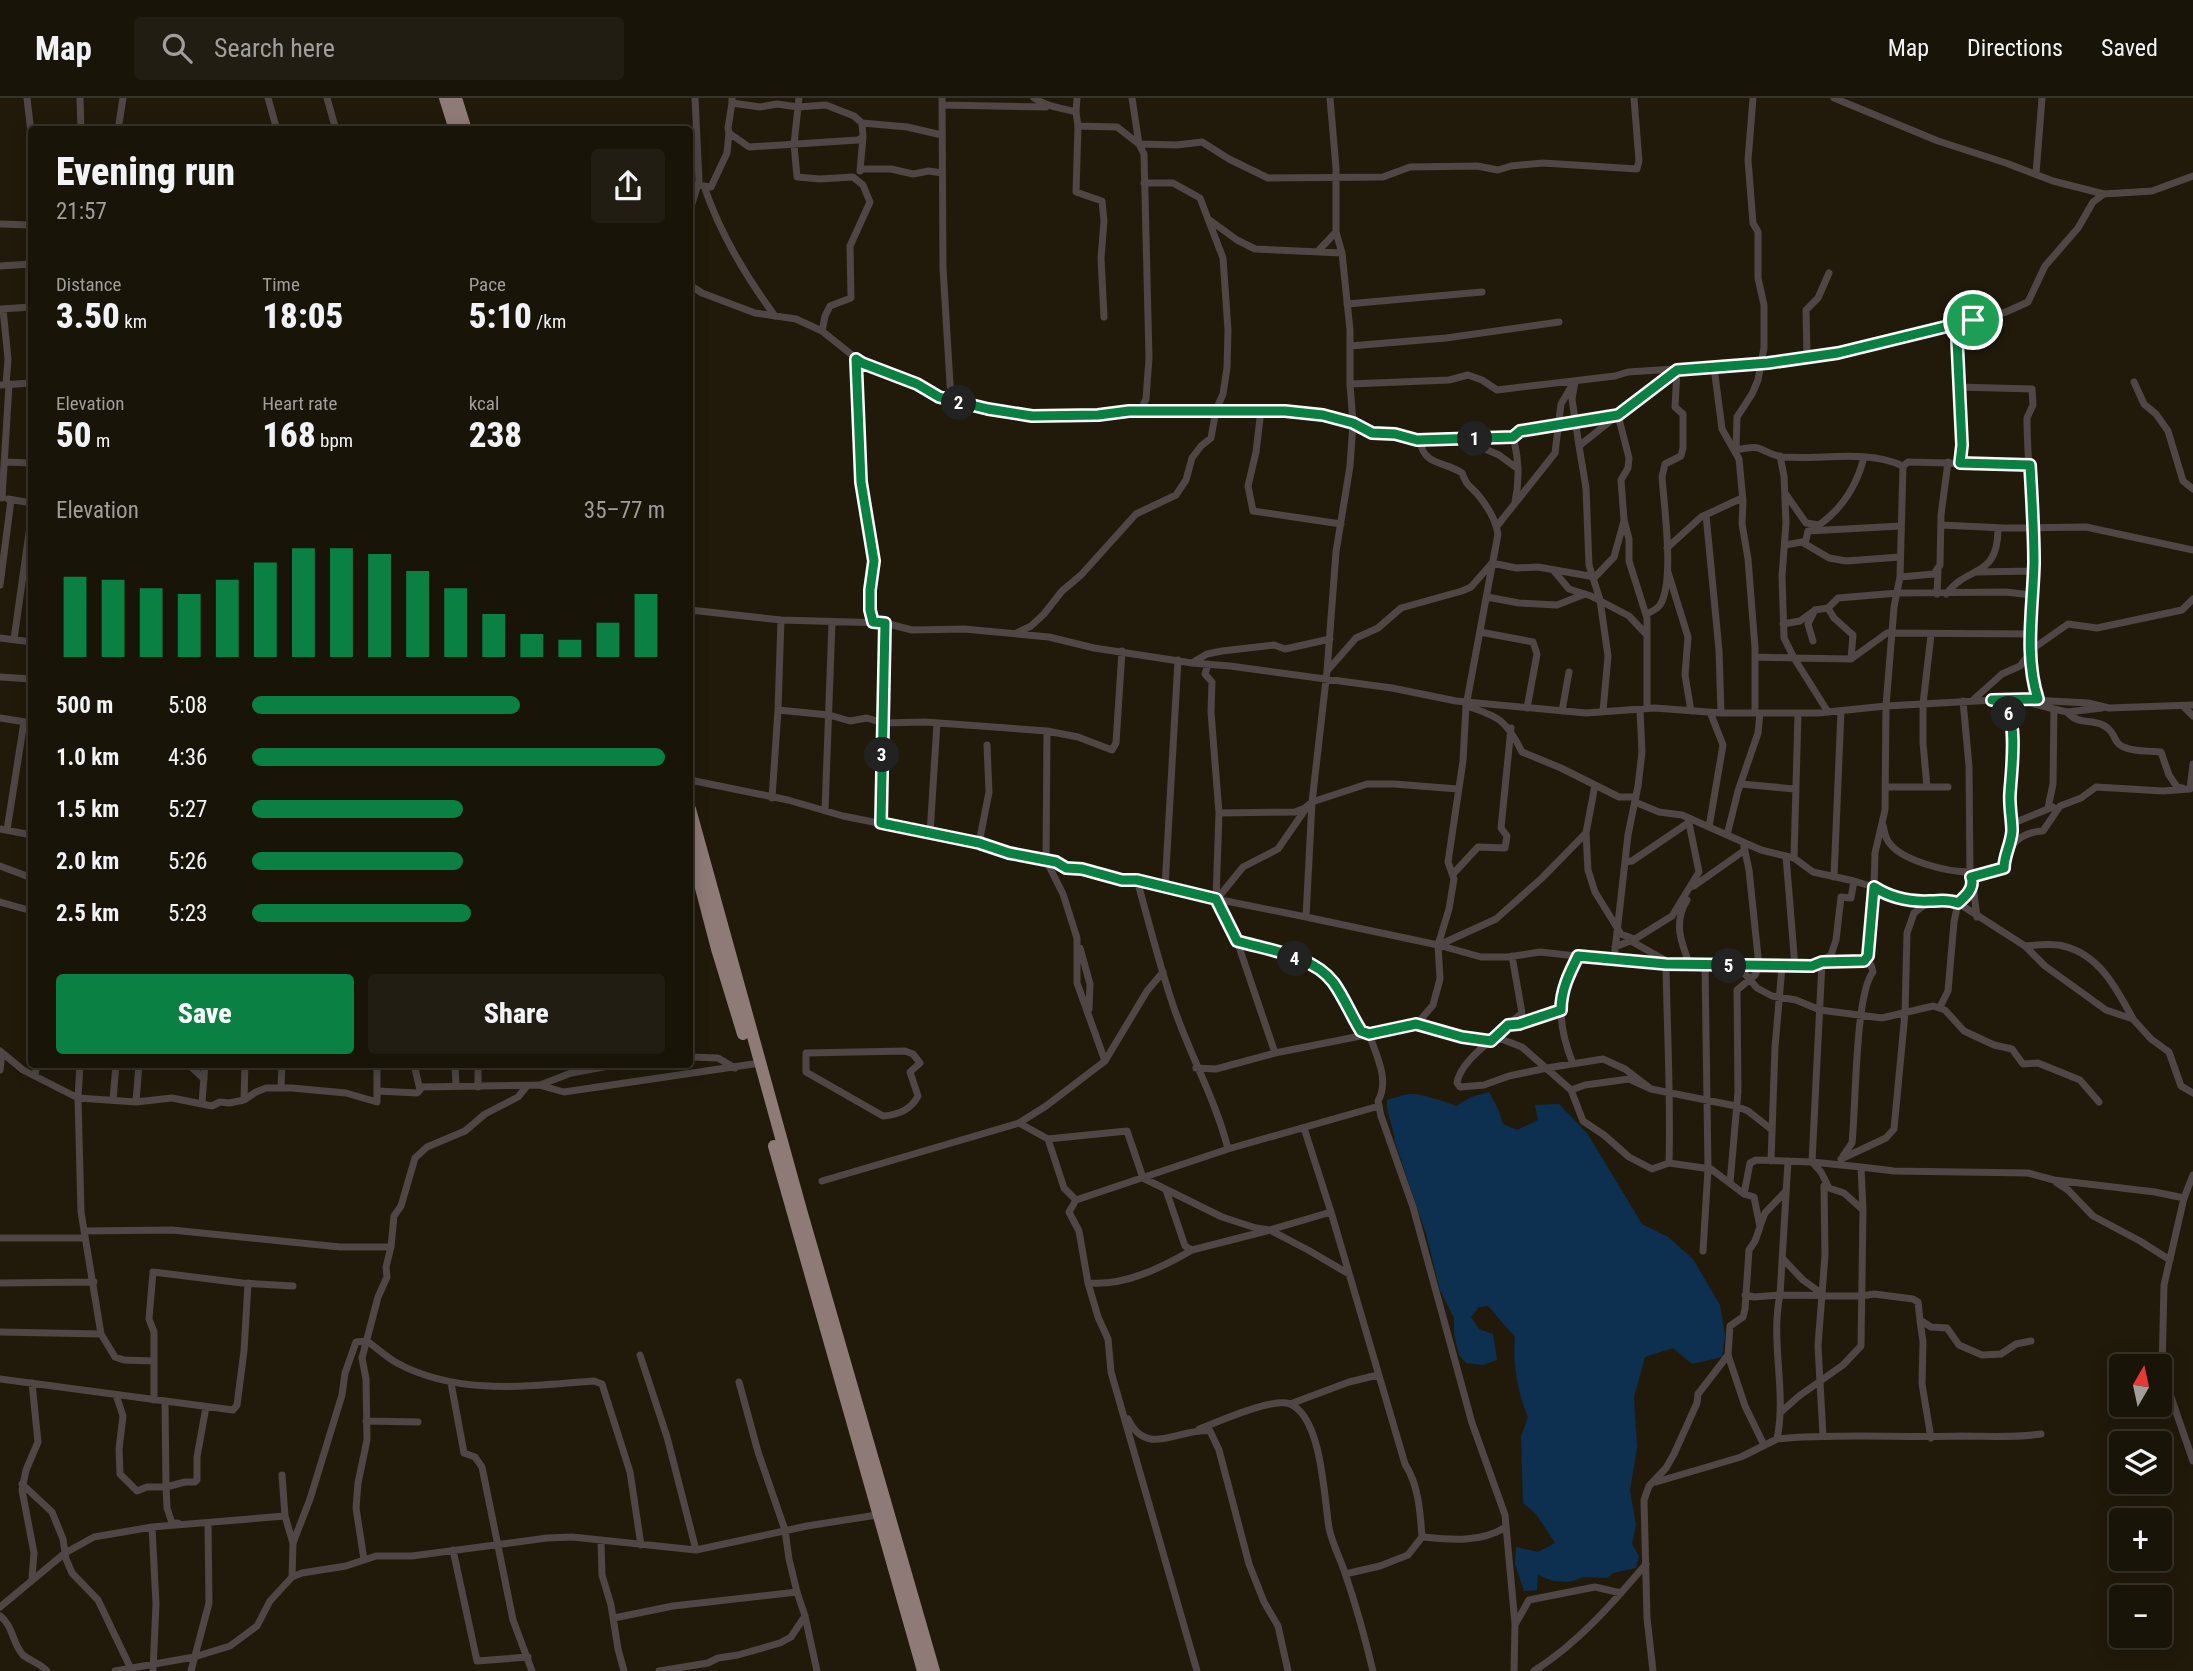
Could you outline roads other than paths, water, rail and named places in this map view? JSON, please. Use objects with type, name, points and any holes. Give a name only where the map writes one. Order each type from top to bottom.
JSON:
[{"type":"highway","points":[[445,98],[454,126]]},
{"type":"highway","points":[[456,98],[465,126]]},
{"type":"highway","points":[[693,821],[877,1515],[892,1546],[934,1671]]},
{"type":"highway","points":[[693,873],[695,891],[756,1064],[892,1546],[923,1671]]},
{"type":"street","points":[[27,98],[30,126]]},
{"type":"street","points":[[80,98],[81,126]]},
{"type":"street","points":[[118,126],[122,98]]},
{"type":"street","points":[[268,98],[276,126]]},
{"type":"street","points":[[327,98],[335,126]]},
{"type":"street","points":[[695,98],[701,186],[743,268],[775,316]]},
{"type":"street","points":[[1034,98],[1052,107]]},
{"type":"street","points":[[1077,98],[1076,192],[1102,201],[1104,317]]},
{"type":"street","points":[[1132,98],[1139,144],[1144,154],[1149,358],[1146,399],[1140,411]]},
{"type":"street","points":[[1306,917],[1312,802],[1330,639],[1331,605],[1350,466],[1353,423],[1347,304],[1342,253],[1336,232],[1336,177],[1330,98]]},
{"type":"street","points":[[1078,126],[1117,127],[1139,144],[1177,145],[1202,142],[1265,177],[1383,177],[1410,167],[1477,166],[1499,170],[1543,163],[1637,169],[1639,161],[1634,98]]},
{"type":"street","points":[[1736,450],[1737,417],[1758,380],[1764,348],[1764,305],[1758,278],[1758,232],[1753,223],[1748,160],[1753,98]]},
{"type":"street","points":[[1834,98],[1848,101],[1938,141],[2053,181],[2104,194],[2152,191],[2193,176]]},
{"type":"street","points":[[2036,174],[2042,98]]},
{"type":"street","points":[[701,186],[711,187],[726,153],[732,100],[760,107],[799,102],[826,105],[847,113],[862,123],[907,127],[942,135]]},
{"type":"street","points":[[799,102],[794,144],[797,177],[820,179],[853,177],[859,174],[862,123]]},
{"type":"street","points":[[951,400],[943,268],[942,102],[1052,107],[1076,112]]},
{"type":"street","points":[[729,133],[749,147],[858,140],[863,137]]},
{"type":"street","points":[[860,169],[891,169],[913,174],[929,171],[942,173]]},
{"type":"street","points":[[822,331],[830,306],[851,298],[850,246],[870,202],[863,185],[853,177]]},
{"type":"street","points":[[1014,634],[1031,626],[1044,614],[1062,591],[1081,575],[1136,514],[1176,495],[1186,480],[1192,458],[1200,446],[1211,438],[1227,368],[1223,258],[1200,198],[1173,183],[1144,183]]},
{"type":"street","points":[[693,203],[701,186]]},
{"type":"street","points":[[1350,384],[1449,380],[1468,375],[1497,390],[1575,382],[1628,372],[1760,363],[1838,353],[2006,312],[2028,302],[2045,266],[2078,228],[2093,202],[2104,194]]},
{"type":"street","points":[[1210,221],[1255,249],[1342,253]]},
{"type":"street","points":[[0,224],[28,225]]},
{"type":"street","points":[[1318,251],[1336,232]]},
{"type":"street","points":[[0,266],[28,264]]},
{"type":"street","points":[[1807,356],[1806,310],[1818,298],[1829,273]]},
{"type":"street","points":[[693,287],[755,313],[796,319],[822,331],[862,363],[917,384],[939,397],[1032,416],[1140,411],[1261,410],[1323,415],[1353,423],[1372,433],[1395,434],[1420,441],[1513,437],[1520,431],[1618,415],[1677,370]]},
{"type":"street","points":[[1347,304],[1482,292]]},
{"type":"street","points":[[28,307],[1,309],[8,359],[1,498],[28,502]]},
{"type":"street","points":[[1960,463],[1962,445],[1957,340],[1961,331],[1973,320]]},
{"type":"street","points":[[1350,346],[1446,338],[1559,322]]},
{"type":"street","points":[[856,359],[861,482],[874,561],[870,590],[873,622]]},
{"type":"street","points":[[1714,367],[1722,429],[1739,459],[1741,524],[1748,559],[1758,713],[1758,733],[1727,835]]},
{"type":"street","points":[[1646,614],[1660,606],[1665,591],[1667,548],[1662,477],[1665,464],[1681,456],[1683,449],[1683,414],[1675,407],[1677,370]]},
{"type":"street","points":[[5,385],[28,382]]},
{"type":"street","points":[[1575,382],[1572,399],[1586,488],[1589,565],[1595,577],[1600,600],[1608,656],[1603,712]]},
{"type":"street","points":[[1497,526],[1555,453],[1560,404],[1575,382]]},
{"type":"street","points":[[2134,382],[2144,404],[2156,414],[2168,431],[2183,481],[2193,489]]},
{"type":"street","points":[[1958,387],[2032,389],[2033,405],[2027,418],[2033,571],[2029,615],[2038,699]]},
{"type":"street","points":[[1223,394],[1231,409]]},
{"type":"street","points":[[1146,399],[1157,411]]},
{"type":"street","points":[[1261,410],[1256,452],[1248,486],[1253,511],[1341,524]]},
{"type":"street","points":[[1579,446],[1618,415],[1629,458],[1628,468],[1621,480],[1624,520],[1629,539],[1629,561],[1646,614],[1642,752],[1625,862],[1614,959]]},
{"type":"street","points":[[1513,437],[1519,459],[1518,488],[1514,505]]},
{"type":"street","points":[[1465,440],[1499,455],[1518,469]]},
{"type":"street","points":[[1416,1024],[1433,1005],[1440,979],[1438,945],[1449,909],[1453,874],[1448,862],[1467,704],[1498,534],[1497,526],[1478,495],[1465,484],[1461,473],[1426,457],[1420,441]]},
{"type":"street","points":[[1736,450],[1756,447],[1780,456],[1864,457],[1903,466]]},
{"type":"street","points":[[1780,456],[1785,492],[1782,576],[1784,638],[1828,712]]},
{"type":"street","points":[[1807,527],[1819,525],[1841,506],[1859,474],[1864,457]]},
{"type":"street","points":[[4,462],[28,463]]},
{"type":"street","points":[[1864,961],[1868,956],[1875,853],[1882,821],[1885,787],[1886,706],[1900,577],[1903,466],[1908,462],[2030,465]]},
{"type":"street","points":[[1937,594],[1948,463]]},
{"type":"street","points":[[1785,492],[1807,527],[1805,544]]},
{"type":"street","points":[[1667,548],[1706,514],[1742,498]]},
{"type":"street","points":[[0,585],[11,500]]},
{"type":"street","points":[[1706,514],[1719,650],[1721,713]]},
{"type":"street","points":[[1595,577],[1614,557],[1624,520]]},
{"type":"street","points":[[1941,525],[1998,528],[2086,527],[2193,550]]},
{"type":"street","points":[[1807,527],[1901,526]]},
{"type":"street","points":[[1946,594],[1988,563],[1997,550],[1998,528]]},
{"type":"street","points":[[14,639],[28,540]]},
{"type":"street","points":[[1785,545],[1802,542],[1829,558],[1846,561],[1900,556]]},
{"type":"street","points":[[1492,563],[1595,577]]},
{"type":"street","points":[[1326,675],[1356,638],[1378,628],[1401,608],[1451,596],[1471,587],[1492,563]]},
{"type":"street","points":[[1554,571],[1569,589],[1600,600],[1629,616],[1647,634]]},
{"type":"street","points":[[1667,571],[1688,637],[1685,675],[1691,711]]},
{"type":"street","points":[[1976,572],[2033,571]]},
{"type":"street","points":[[1900,577],[1938,572]]},
{"type":"street","points":[[1783,624],[1800,621],[1815,610],[1828,608],[1838,598],[1898,593],[2006,592],[2031,595]]},
{"type":"street","points":[[1488,597],[1519,603],[1557,605],[1585,594]]},
{"type":"street","points":[[1972,701],[2002,674],[2020,666],[2031,651],[2068,624],[2097,628],[2182,610],[2193,599]]},
{"type":"street","points":[[1828,608],[1853,635],[1851,659]]},
{"type":"street","points":[[693,610],[781,620],[885,623],[912,630],[964,629],[1049,637],[1094,648],[1192,663],[1326,675],[1467,704],[1586,713],[1644,709],[1798,713],[2012,699],[2088,703],[2109,708]]},
{"type":"street","points":[[1813,641],[1808,624],[1815,610]]},
{"type":"street","points":[[772,798],[781,620]]},
{"type":"street","points":[[825,811],[832,622]]},
{"type":"street","points":[[881,823],[885,623]]},
{"type":"street","points":[[1480,632],[1533,642],[1537,654],[1527,708]]},
{"type":"street","points":[[1755,657],[1851,659],[1884,635],[1892,633],[2031,634]]},
{"type":"street","points":[[1927,787],[1923,704],[1931,635]]},
{"type":"street","points":[[0,638],[28,641]]},
{"type":"street","points":[[1192,663],[1214,652],[1274,645],[1285,649],[1330,639]]},
{"type":"street","points":[[778,710],[828,715],[850,721],[867,718],[883,723],[937,723],[1047,731],[1078,737],[1104,748],[1114,749],[1122,651]]},
{"type":"street","points":[[1166,887],[1178,660]]},
{"type":"street","points":[[1208,664],[1205,674],[1212,682],[1211,712],[1219,813],[1216,899],[1237,941],[1275,1053]]},
{"type":"street","points":[[1562,711],[1569,672]]},
{"type":"street","points":[[0,677],[28,679]]},
{"type":"street","points":[[2012,699],[2067,712],[2193,705]]},
{"type":"street","points":[[1992,700],[2003,704],[2008,710],[2012,730],[2012,831]]},
{"type":"street","points":[[1963,701],[1969,766],[1968,840],[1977,917]]},
{"type":"street","points":[[1467,704],[1489,713],[1511,728],[1522,752],[1562,768],[1619,797],[1636,799],[1659,812],[1709,827],[1744,846],[1790,857],[1814,872],[1874,887],[1889,897],[1928,902],[1947,899],[1958,903],[2025,946],[2045,966],[2106,1010],[2133,1019]]},
{"type":"street","points":[[2183,706],[2193,716]]},
{"type":"street","points":[[2048,808],[2053,785],[2054,709]]},
{"type":"street","points":[[1834,877],[1841,711]]},
{"type":"street","points":[[1709,827],[1720,776],[1723,745],[1710,712]]},
{"type":"street","points":[[2067,712],[2079,722],[2102,724],[2114,733],[2117,742],[2123,747],[2161,752],[2169,775],[2177,787],[2192,789]]},
{"type":"street","points":[[1795,967],[1790,857],[1796,789],[1798,713]]},
{"type":"street","points":[[0,718],[28,722],[4,829],[28,834]]},
{"type":"street","points":[[930,834],[937,723]]},
{"type":"street","points":[[1453,874],[1478,847],[1505,848],[1507,836],[1501,828],[1511,728]]},
{"type":"street","points":[[1047,731],[1046,860],[1063,894],[1077,938],[1090,984],[1089,1012]]},
{"type":"street","points":[[979,843],[989,792],[987,745]]},
{"type":"street","points":[[2192,789],[2193,764]]},
{"type":"street","points":[[693,781],[979,843],[1009,853],[1056,862],[1066,868],[1082,869],[1122,880],[1137,880],[1438,945],[1481,957],[1512,957],[1540,952],[1670,965],[1812,966],[1831,955],[1836,940],[1841,898],[1851,898],[1854,881]]},
{"type":"street","points":[[1219,813],[1295,812],[1312,802],[1367,784],[1394,783],[1458,789]]},
{"type":"street","points":[[1741,784],[1796,789]]},
{"type":"street","points":[[1595,785],[1586,832],[1588,870],[1595,892],[1621,934],[1670,965]]},
{"type":"street","points":[[1885,787],[1948,787]]},
{"type":"street","points":[[1882,821],[1887,840],[1898,850],[1949,872],[1971,877],[2004,868],[2004,857],[2016,822],[2081,798],[2096,787],[2163,791],[2192,789]]},
{"type":"street","points":[[1216,899],[1243,867],[1278,849],[1312,802]]},
{"type":"street","points":[[2009,847],[2029,833],[2043,831],[2060,806]]},
{"type":"street","points":[[1625,862],[1632,861],[1669,838],[1688,820]]},
{"type":"street","points":[[1615,947],[1633,940],[1672,916],[1699,872],[1688,820]]},
{"type":"street","points":[[1438,945],[1496,919],[1542,878],[1586,832]]},
{"type":"street","points":[[1690,965],[1678,935],[1683,905],[1696,884],[1744,846]]},
{"type":"street","points":[[1730,1183],[1736,1106],[1737,990],[1755,975],[1759,966],[1744,846]]},
{"type":"street","points":[[0,866],[28,876]]},
{"type":"street","points":[[1940,1007],[1948,991],[1958,903],[1970,891],[1971,877]]},
{"type":"street","points":[[1137,880],[1163,972],[1196,1068],[1219,1118],[1228,1149]]},
{"type":"street","points":[[0,902],[28,910]]},
{"type":"street","points":[[1828,1163],[1886,1138],[1894,1129],[1905,1013],[1907,933],[1914,913],[1928,902]]},
{"type":"street","points":[[1077,938],[1077,983],[1105,1061]]},
{"type":"street","points":[[1237,941],[1310,963],[1335,985],[1361,1031],[1369,1034]]},
{"type":"street","points":[[2025,946],[2060,945],[2095,961],[2116,988],[2133,1019],[2151,1039],[2169,1052],[2181,1086],[2193,1093]]},
{"type":"street","points":[[1573,1064],[1564,1034],[1561,997],[1578,956]]},
{"type":"street","points":[[1512,957],[1522,1013],[1480,1049],[1458,1076],[1457,1083],[1460,1087],[1483,1085],[1509,1076],[1603,1059],[1625,1069],[1651,1088]]},
{"type":"street","points":[[1822,962],[1864,961],[1871,965],[1873,972],[1868,979],[1861,1015],[1852,1143],[1840,1159]]},
{"type":"street","points":[[1822,962],[1812,1161],[1829,1188],[1844,1193],[1863,1210]]},
{"type":"street","points":[[1669,1163],[1670,1091],[1667,1050],[1670,965]]},
{"type":"street","points":[[1703,1251],[1709,1169],[1706,965]]},
{"type":"street","points":[[1738,966],[1757,988],[1778,998],[1796,1000],[1820,1010],[1882,1017],[1933,1006],[1940,1007],[1964,1031],[1993,1045],[2012,1049],[2023,1064],[2038,1063],[2080,1080],[2099,1102]]},
{"type":"street","points":[[1771,1161],[1778,998],[1782,967]]},
{"type":"street","points":[[822,1181],[1019,1123],[1105,1061],[1147,990],[1163,972]]},
{"type":"street","points":[[1508,1025],[1561,1010]]},
{"type":"street","points":[[1196,1068],[1216,1069],[1275,1053],[1416,1024],[1462,1037],[1491,1041],[1501,1039],[1522,1047],[1571,1090],[1583,1121],[1629,1157],[1652,1170],[1669,1163],[1709,1169],[1744,1194],[1754,1197],[1759,1227]]},
{"type":"street","points":[[1369,1034],[1384,1079],[1379,1106],[1413,1207],[1468,1411],[1492,1474],[1506,1527],[1516,1624],[1514,1671]]},
{"type":"street","points":[[905,1051],[913,1054],[920,1063],[910,1072],[918,1096],[914,1105],[897,1115],[883,1116],[806,1072],[806,1054],[905,1051]]},
{"type":"street","points":[[0,1070],[1,1052]]},
{"type":"street","points":[[1,1052],[13,1063],[78,1098],[136,1102],[172,1098],[212,1106],[220,1102],[244,1100],[256,1091],[281,1088],[346,1093],[377,1102],[377,1068]]},
{"type":"street","points":[[693,1057],[718,1058],[736,1068]]},
{"type":"street","points":[[539,1085],[564,1092],[575,1091],[756,1064]]},
{"type":"street","points":[[35,1076],[36,1068]]},
{"type":"street","points":[[80,1068],[79,1177],[101,1335],[115,1357],[120,1360],[153,1361]]},
{"type":"street","points":[[113,1100],[116,1068]]},
{"type":"street","points":[[136,1102],[139,1068]]},
{"type":"street","points":[[192,1068],[204,1079]]},
{"type":"street","points":[[202,1103],[205,1068]]},
{"type":"street","points":[[244,1100],[246,1068]]},
{"type":"street","points":[[281,1088],[282,1068]]},
{"type":"street","points":[[415,1068],[421,1087]]},
{"type":"street","points":[[455,1068],[456,1086]]},
{"type":"street","points":[[478,1068],[478,1087]]},
{"type":"street","points":[[421,1087],[539,1085],[571,1073],[598,1068]]},
{"type":"street","points":[[1571,1090],[1585,1085],[1629,1079],[1651,1088],[1736,1106],[1748,1111],[1771,1129]]},
{"type":"street","points":[[365,1560],[356,1507],[367,1440],[366,1379],[362,1364],[379,1297],[387,1277],[386,1267],[394,1216],[401,1206],[415,1158],[427,1147],[465,1131],[485,1114],[518,1097],[527,1086]]},
{"type":"street","points":[[377,1091],[411,1095],[417,1093],[421,1087]]},
{"type":"street","points":[[1197,1671],[1111,1373],[1108,1339],[1087,1283],[1079,1231],[1069,1212],[1076,1200],[1228,1149],[1379,1106]]},
{"type":"street","points":[[1019,1123],[1048,1139],[1127,1131],[1143,1178],[1222,1217],[1270,1230],[1349,1275]]},
{"type":"street","points":[[1304,1128],[1405,1464],[1412,1475],[1422,1537],[1408,1555],[1380,1566],[1345,1574]]},
{"type":"street","points":[[1048,1139],[1064,1188],[1076,1200]]},
{"type":"street","points":[[1744,1194],[1751,1163],[1756,1160],[1812,1161],[1894,1171],[2028,1174],[2184,1198]]},
{"type":"street","points":[[1777,1439],[1780,1413],[1776,1312],[1783,1259],[1788,1161]]},
{"type":"street","points":[[1780,1413],[1843,1365],[1861,1346],[1861,1167]]},
{"type":"street","points":[[2193,1175],[2184,1198],[2164,1285],[2162,1371],[2193,1461]]},
{"type":"street","points":[[1822,1177],[1826,1193],[1825,1255],[1818,1324],[1823,1436]]},
{"type":"street","points":[[2054,1180],[2068,1190],[2093,1216],[2170,1260]]},
{"type":"street","points":[[1166,1189],[1185,1246],[1192,1250]]},
{"type":"street","points":[[1764,1445],[1745,1406],[1728,1355],[1730,1326],[1743,1317],[1749,1250],[1765,1213],[1785,1192]]},
{"type":"street","points":[[1087,1283],[1104,1284],[1142,1274],[1192,1250],[1331,1212]]},
{"type":"street","points":[[0,1238],[172,1230],[340,1247],[391,1247]]},
{"type":"street","points":[[1783,1259],[1821,1294]]},
{"type":"street","points":[[154,1400],[154,1332],[149,1319],[153,1272],[293,1286]]},
{"type":"street","points":[[0,1283],[94,1282]]},
{"type":"street","points":[[0,1379],[233,1410],[237,1405],[244,1351],[248,1283]]},
{"type":"street","points":[[1745,1295],[1760,1297],[1874,1294],[1918,1302],[1923,1342],[1924,1402],[1931,1438]]},
{"type":"street","points":[[1920,1321],[1931,1327],[1947,1328],[1959,1345],[1982,1355],[2001,1354],[2016,1344],[2031,1340]]},
{"type":"street","points":[[0,1332],[101,1335]]},
{"type":"street","points":[[292,1577],[293,1543],[342,1395],[348,1363],[356,1342],[367,1340],[395,1362],[451,1383],[503,1387],[594,1381],[602,1384],[630,1472],[641,1545]]},
{"type":"street","points":[[640,1355],[667,1437],[696,1550]]},
{"type":"street","points":[[1655,1482],[1674,1454],[1697,1403],[1698,1394],[1728,1355]]},
{"type":"street","points":[[1123,1413],[1137,1432],[1153,1439],[1183,1435],[1259,1409],[1270,1402],[1290,1404],[1349,1382],[1378,1375]]},
{"type":"street","points":[[739,1382],[755,1442],[785,1530],[817,1671]]},
{"type":"street","points":[[30,1581],[34,1572],[34,1553],[22,1484],[38,1442],[32,1383]]},
{"type":"street","points":[[451,1383],[464,1453],[475,1457],[482,1467],[513,1620],[532,1671]]},
{"type":"street","points":[[116,1395],[123,1416],[119,1449],[120,1474],[137,1491],[147,1487],[195,1482],[206,1407]]},
{"type":"street","points":[[165,1402],[167,1508],[172,1523],[208,1524],[285,1516]]},
{"type":"street","points":[[1290,1404],[1302,1415],[1318,1449],[1327,1498],[1329,1529],[1373,1671]]},
{"type":"street","points":[[366,1421],[418,1422]]},
{"type":"street","points":[[1199,1429],[1210,1430],[1219,1450],[1249,1564],[1264,1602],[1278,1626],[1288,1671]]},
{"type":"street","points":[[1653,1671],[1647,1618],[1644,1500],[1649,1486],[1655,1482],[1741,1457],[1777,1439],[1823,1436],[1931,1438],[2041,1434]]},
{"type":"street","points":[[282,1475],[285,1516],[293,1543]]},
{"type":"street","points":[[22,1484],[52,1512],[72,1573],[98,1600],[131,1670]]},
{"type":"street","points":[[115,1671],[152,1668],[230,1646],[257,1626],[270,1601],[292,1577],[346,1566],[376,1556],[412,1556],[572,1537],[696,1550],[785,1530],[877,1515]]},
{"type":"street","points":[[0,1607],[65,1553],[94,1537],[196,1524]]},
{"type":"street","points":[[191,1671],[209,1603],[208,1524]]},
{"type":"street","points":[[1422,1537],[1450,1540],[1481,1538],[1506,1527]]},
{"type":"street","points":[[152,1528],[156,1604],[152,1668]]},
{"type":"street","points":[[601,1541],[602,1575],[625,1670]]},
{"type":"street","points":[[453,1550],[478,1671]]},
{"type":"street","points":[[1534,1671],[1555,1657],[1591,1625],[1646,1564]]},
{"type":"street","points":[[1516,1624],[1529,1600],[1595,1587],[1621,1593]]},
{"type":"street","points":[[614,1618],[673,1606],[797,1592]]},
{"type":"street","points":[[0,1616],[9,1624],[25,1657],[40,1664],[47,1671]]},
{"type":"street","points":[[659,1671],[708,1663],[718,1658],[780,1643],[791,1637],[805,1616]]},
{"type":"street","points":[[477,1661],[528,1657]]},
{"type":"water","points":[[1489,1092],[1503,1124],[1517,1130],[1538,1120],[1535,1105],[1559,1104],[1587,1133],[1642,1224],[1668,1237],[1693,1259],[1720,1305],[1725,1335],[1722,1357],[1692,1364],[1673,1348],[1645,1357],[1634,1397],[1637,1448],[1630,1490],[1636,1525],[1632,1544],[1639,1556],[1636,1568],[1613,1573],[1607,1578],[1584,1577],[1569,1582],[1553,1581],[1538,1575],[1537,1590],[1524,1591],[1515,1564],[1516,1547],[1538,1552],[1555,1543],[1536,1514],[1523,1503],[1521,1437],[1528,1417],[1517,1378],[1515,1337],[1488,1306],[1479,1307],[1471,1317],[1479,1329],[1493,1334],[1497,1360],[1483,1365],[1466,1363],[1459,1355],[1454,1334],[1454,1318],[1440,1290],[1426,1234],[1395,1142],[1387,1105],[1387,1100],[1414,1094],[1456,1106],[1471,1097]]}]
